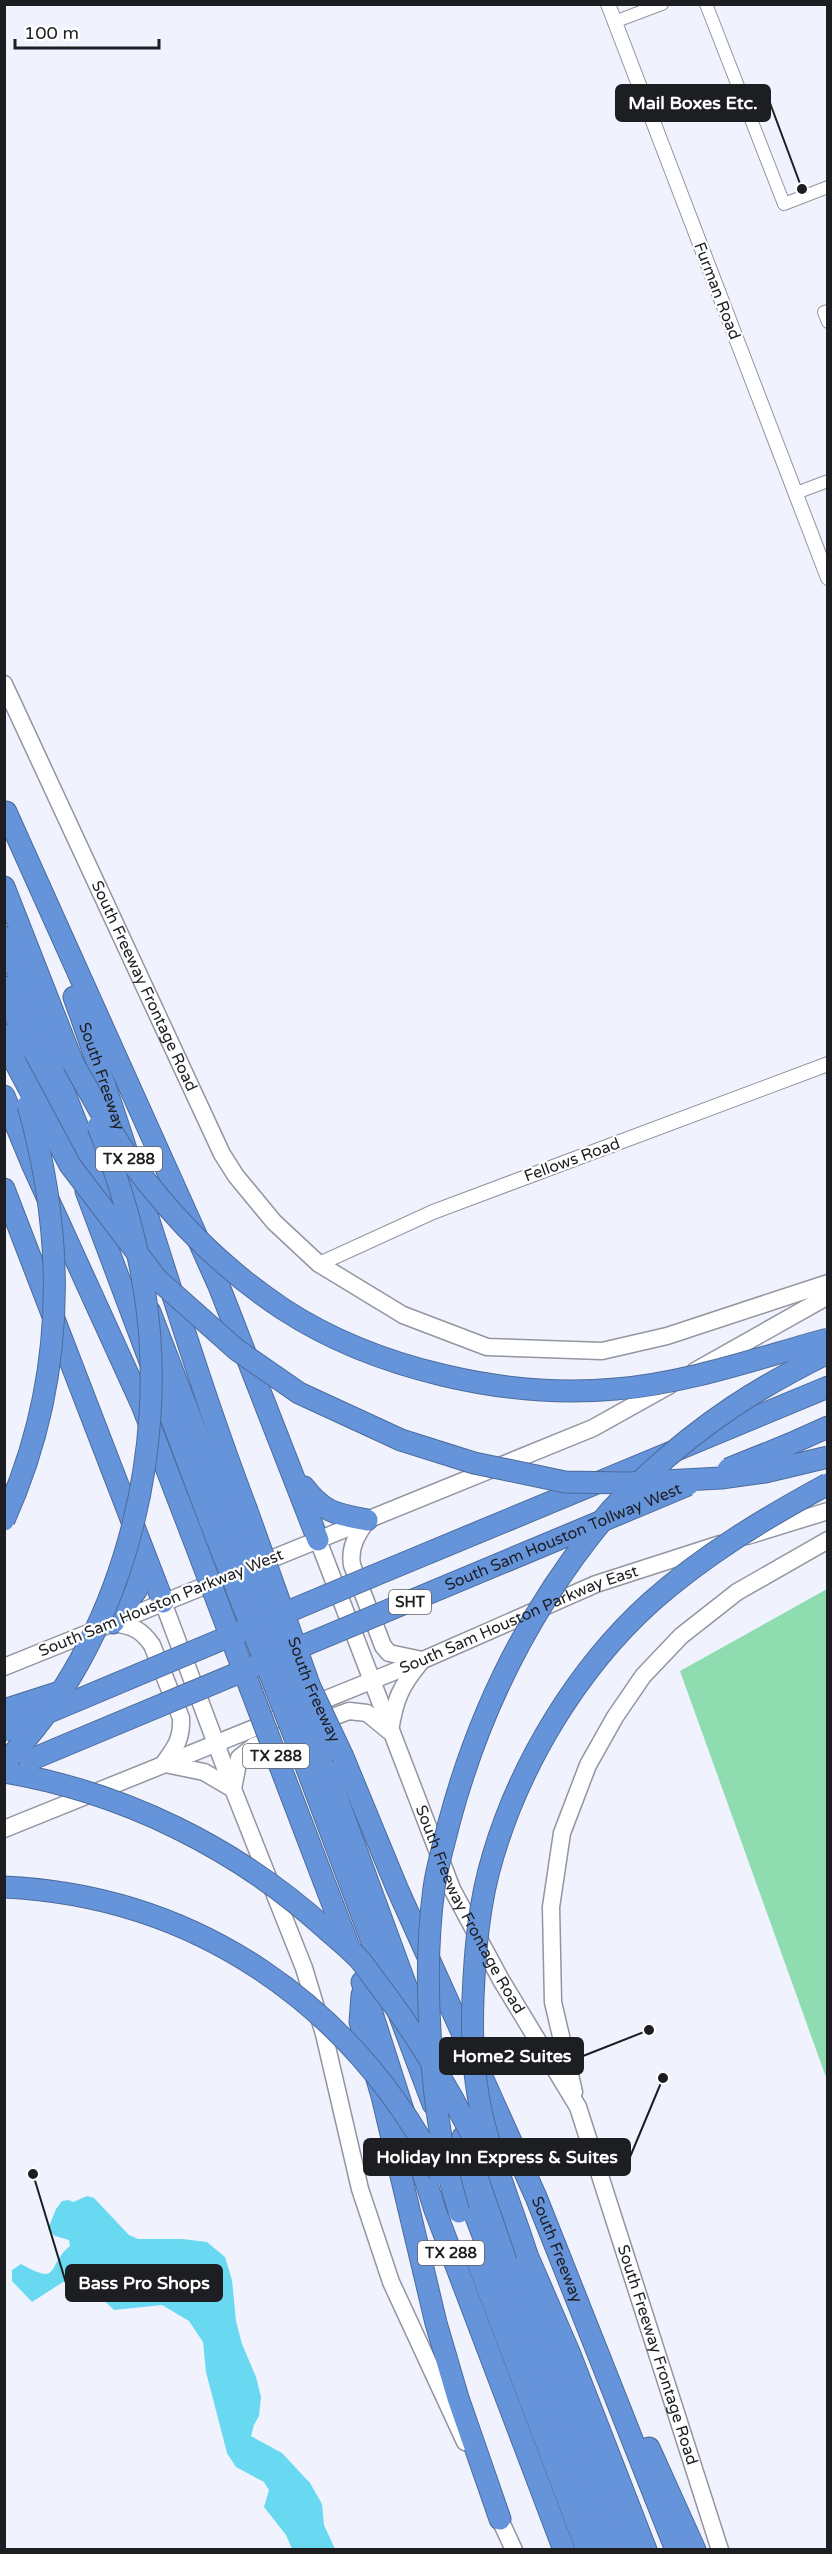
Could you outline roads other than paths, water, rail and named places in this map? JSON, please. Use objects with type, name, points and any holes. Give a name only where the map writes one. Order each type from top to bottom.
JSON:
[{"type":"highway","points":[[5,810],[219,1286],[318,1540]]},
{"type":"highway","name":"South Freeway","points":[[5,810],[95,1054],[195,1366],[229,1517],[344,1757],[397,1888],[536,2197],[676,2550]]},
{"type":"highway","points":[[4,887],[107,1151],[137,1252],[145,1288],[151,1353],[150,1401],[139,1504],[110,1598],[68,1682],[40,1721],[4,1763]]},
{"type":"highway","points":[[4,937],[229,1517],[499,2278],[605,2550]]},
{"type":"highway","points":[[4,987],[94,1212],[229,1517]]},
{"type":"highway","points":[[4,1035],[15,1062],[70,1166],[157,1279],[237,1350],[299,1393],[330,1409],[401,1440],[474,1463],[565,1482],[627,1483],[721,1478],[765,1472],[828,1456]]},
{"type":"highway","points":[[4,1520],[19,1487],[36,1436],[44,1405],[54,1339],[54,1241],[45,1176],[15,1062]]},
{"type":"highway","points":[[73,1063],[126,1154],[149,1185],[182,1223],[222,1262],[283,1309],[332,1335],[389,1360],[446,1376],[504,1387],[568,1391],[616,1389],[701,1374],[828,1339]]},
{"type":"highway","name":"TX 288","points":[[4,1096],[33,1166],[142,1405],[362,1982],[439,2220],[564,2550]]},
{"type":"highway","points":[[4,1189],[163,1602]]},
{"type":"highway","points":[[587,2550],[500,2325],[446,2171],[437,2117],[427,1992],[434,1887],[458,1791],[489,1702],[546,1599],[607,1514],[684,1441],[716,1417],[788,1373],[828,1353]]},
{"type":"highway","name":"SHT","points":[[4,1731],[828,1385]]},
{"type":"highway","name":"South Sam Houston Tollway West","points":[[4,1772],[828,1429]]},
{"type":"highway","points":[[292,1473],[317,1505],[330,1512],[367,1520]]},
{"type":"highway","points":[[527,2254],[491,2148],[476,2083],[472,2035],[475,1945],[483,1898],[493,1855],[517,1792],[566,1702],[623,1630],[650,1603],[688,1571],[742,1534],[828,1484]]},
{"type":"highway","points":[[113,1623],[137,1589],[142,1552]]},
{"type":"highway","points":[[4,1710],[237,1630],[373,1576]]},
{"type":"highway","points":[[313,1759],[626,2550]]},
{"type":"highway","points":[[4,1772],[85,1790],[198,1839],[261,1876],[294,1900],[359,1960],[408,2025],[459,2106],[569,2352],[646,2550]]},
{"type":"highway","points":[[4,1887],[71,1893],[145,1912],[223,1946],[287,1987],[349,2043],[390,2092],[429,2152],[459,2212]]},
{"type":"highway","points":[[362,1982],[360,2022],[382,2096],[436,2323],[458,2398],[500,2519]]},
{"type":"highway","points":[[607,2374],[656,2461],[695,2550]]},
{"type":"main road","name":"South Freeway Frontage Road","points":[[4,684],[222,1154],[236,1176],[267,1214],[319,1264],[403,1315],[487,1347],[602,1351],[667,1336],[828,1282]]},
{"type":"main road","points":[[318,1540],[593,1428],[828,1296]]},
{"type":"main road","name":"South Sam Houston Parkway East","points":[[216,1742],[423,1660],[596,1584],[828,1511]]},
{"type":"main road","points":[[233,1789],[239,1758],[254,1746],[349,1711],[367,1713],[390,1731],[397,1694],[423,1660],[389,1653],[383,1646],[352,1565],[350,1553],[357,1534],[367,1520]]},
{"type":"main road","name":"South Freeway Frontage Road","points":[[318,1540],[452,1889],[501,1980],[578,2107],[720,2550]]},
{"type":"main road","name":"South Sam Houston Parkway West","points":[[4,1667],[318,1540]]},
{"type":"main road","points":[[578,2107],[553,2002],[551,1907],[562,1833],[588,1766],[615,1717],[643,1676],[681,1636],[736,1592],[828,1540]]},
{"type":"main road","points":[[163,1602],[233,1789],[304,1968],[324,2034],[360,2189],[391,2282],[514,2550]]},
{"type":"main road","points":[[113,1623],[136,1627],[145,1635],[152,1645],[181,1718],[182,1731],[179,1743],[164,1764]]},
{"type":"main road","points":[[4,1829],[216,1742]]},
{"type":"main road","points":[[164,1764],[204,1772],[233,1789]]},
{"type":"street","name":"Furman Road","points":[[608,4],[828,578]]},
{"type":"street","points":[[614,22],[662,4]]},
{"type":"street","points":[[706,4],[783,204],[828,187]]},
{"type":"street","points":[[796,493],[828,481]]},
{"type":"street","name":"Fellows Road","points":[[319,1264],[433,1212],[828,1064]]},
{"type":"water","points":[[87,2196],[94,2198],[129,2235],[138,2239],[182,2239],[207,2242],[225,2257],[232,2280],[236,2321],[261,2397],[259,2416],[251,2436],[282,2453],[310,2483],[322,2504],[324,2525],[335,2549],[292,2549],[286,2535],[264,2507],[269,2490],[264,2482],[236,2467],[227,2453],[206,2372],[203,2342],[189,2321],[162,2305],[114,2310],[92,2289],[63,2282],[32,2302],[12,2281],[12,2270],[21,2264],[43,2274],[52,2271],[70,2246],[69,2240],[55,2236],[48,2229],[56,2209],[62,2201],[73,2202]]},
{"type":"place","name":"Mail Boxes Etc.","points":[[802,189]]},
{"type":"place","name":"Home2 Suites","points":[[649,2030]]},
{"type":"place","name":"Holiday Inn Express & Suites","points":[[663,2078]]},
{"type":"place","name":"Bass Pro Shops","points":[[33,2174]]}]
